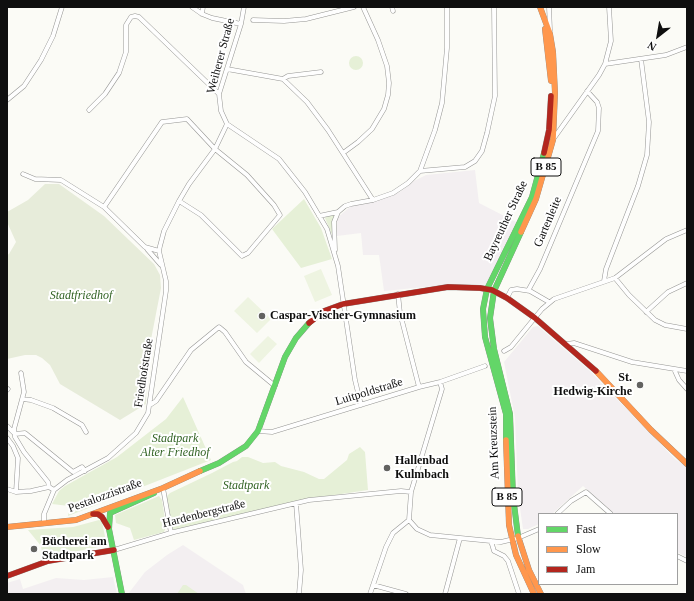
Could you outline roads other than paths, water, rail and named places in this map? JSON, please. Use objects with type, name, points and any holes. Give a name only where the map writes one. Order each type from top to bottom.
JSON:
[{"type":"main road","name":"Bayreuther Straße","points":[[494,291],[536,199],[553,140],[555,93],[550,34],[540,7]]},
{"type":"main road","name":"Bayreuther Straße","points":[[487,289],[532,197],[546,148],[549,130],[551,90],[544,19]]},
{"type":"main road","name":"Pestalozzistraße","points":[[109,529],[110,513],[112,510],[148,496],[230,457],[246,446],[258,431],[285,357],[304,327],[324,311],[343,304],[448,287],[487,289],[494,291],[536,318],[594,370],[677,456],[687,464]]},
{"type":"main road","name":"Am Kreuzstein","points":[[487,289],[483,309],[484,330],[506,414],[507,505],[523,573],[534,594]]},
{"type":"main road","name":"Am Kreuzstein","points":[[494,291],[490,327],[510,414],[515,539],[541,594]]},
{"type":"main road","name":"Pestalozzistraße","points":[[7,526],[76,520],[163,488]]},
{"type":"main road","points":[[93,514],[98,514],[102,517],[109,529],[122,594]]},
{"type":"main road","name":"Hardenbergstraße","points":[[7,576],[48,561],[114,550]]},
{"type":"street","points":[[7,100],[24,86],[41,60],[53,36],[62,7]]},
{"type":"street","points":[[192,7],[202,14],[241,24]]},
{"type":"street","points":[[202,14],[203,7]]},
{"type":"street","name":"Weiherer Straße","points":[[227,124],[221,111],[219,94],[241,24],[244,7]]},
{"type":"street","points":[[254,20],[284,21],[306,19],[354,7]]},
{"type":"street","points":[[342,153],[372,129],[384,109],[388,94],[389,82],[387,66],[378,40],[363,7]]},
{"type":"street","points":[[335,254],[334,222],[338,212],[345,206],[373,200],[401,189],[420,172],[435,130],[442,103],[446,64],[447,7]]},
{"type":"street","points":[[420,172],[465,167],[475,161],[482,151],[492,116],[495,96],[494,7]]},
{"type":"street","name":"Bayreuther Straße","points":[[549,7],[550,34]]},
{"type":"street","points":[[553,140],[588,91],[605,64],[611,41],[609,7]]},
{"type":"street","points":[[89,110],[105,94],[119,73],[126,52],[126,25],[131,17],[135,16],[139,17],[219,94]]},
{"type":"street","points":[[605,64],[666,55],[687,47]]},
{"type":"street","points":[[604,281],[606,269],[640,181],[647,155],[649,122],[641,59]]},
{"type":"street","points":[[227,69],[283,79],[307,102],[373,200]]},
{"type":"street","points":[[283,79],[288,76],[321,72]]},
{"type":"street","name":"Gartenleite","points":[[530,291],[529,289],[598,131],[599,108],[597,102],[588,91]]},
{"type":"street","points":[[104,207],[162,122],[187,119],[215,149],[247,175],[274,205],[280,215],[248,253],[242,256],[213,225],[201,215],[179,201]]},
{"type":"street","points":[[145,247],[159,251],[164,231],[179,201],[189,184],[215,149],[227,124],[279,159],[304,192],[327,229],[341,278],[343,304],[355,380],[361,405]]},
{"type":"street","points":[[23,174],[35,179],[61,180],[104,207],[145,247],[164,269]]},
{"type":"street","points":[[319,216],[338,212]]},
{"type":"street","points":[[504,351],[511,347],[549,302],[560,296],[615,278],[666,239],[687,230]]},
{"type":"street","name":"Friedhofstraße","points":[[54,490],[67,480],[108,458],[136,432],[148,413],[166,291],[164,269],[159,251]]},
{"type":"street","points":[[615,278],[646,312],[665,325],[687,330]]},
{"type":"street","points":[[646,312],[668,292],[687,283]]},
{"type":"street","points":[[507,298],[511,290],[517,289],[530,291],[549,302]]},
{"type":"street","points":[[398,294],[400,313],[419,387]]},
{"type":"street","points":[[150,405],[156,401],[191,350],[216,329],[222,328],[246,362],[275,386]]},
{"type":"street","points":[[566,344],[574,343],[632,362],[687,372]]},
{"type":"street","name":"Luitpoldstraße","points":[[258,431],[272,432],[440,382],[485,366]]},
{"type":"street","points":[[674,370],[679,380],[687,388]]},
{"type":"street","points":[[15,434],[14,429],[17,413],[22,399],[23,384],[21,373]]},
{"type":"street","points":[[440,382],[442,389],[411,492],[409,520],[417,530],[423,533],[491,541],[515,539],[538,529]]},
{"type":"street","points":[[22,399],[31,400],[53,408],[82,425],[86,432]]},
{"type":"street","points":[[7,426],[15,434],[24,452],[48,482],[49,487]]},
{"type":"street","points":[[15,434],[25,433],[73,472],[82,467],[85,471]]},
{"type":"street","points":[[7,438],[13,446],[18,458],[16,492]]},
{"type":"street","points":[[7,489],[16,492],[31,491],[49,487],[54,490],[44,514],[44,523]]},
{"type":"street","points":[[163,488],[171,532]]},
{"type":"street","name":"Hardenbergstraße","points":[[114,550],[171,532],[308,500],[401,491],[411,492]]},
{"type":"street","points":[[558,513],[571,501],[586,492],[610,513]]},
{"type":"street","points":[[296,503],[301,570],[298,594]]},
{"type":"street","points":[[370,594],[372,585],[393,533],[409,520]]},
{"type":"street","points":[[445,594],[460,538]]},
{"type":"street","points":[[491,541],[494,551],[504,556],[508,561],[519,594]]},
{"type":"street","points":[[678,556],[687,561]]},
{"type":"street","points":[[372,585],[406,594]]},
{"type":"place","name":"Caspar-Vischer-Gymnasium","points":[[262,316]]},
{"type":"place","name":"St. Hedwig-Kirche","points":[[640,385]]},
{"type":"place","name":"Hallenbad Kulmbach","points":[[387,468]]},
{"type":"place","name":"Bücherei am Stadtpark","points":[[34,549]]},
{"type":"park label","name":"Stadtfriedhof","points":[[81,296]]},
{"type":"park label","name":"Stadtpark Alter Friedhof","points":[[175,446]]},
{"type":"park label","name":"Stadtpark","points":[[246,486]]}]
